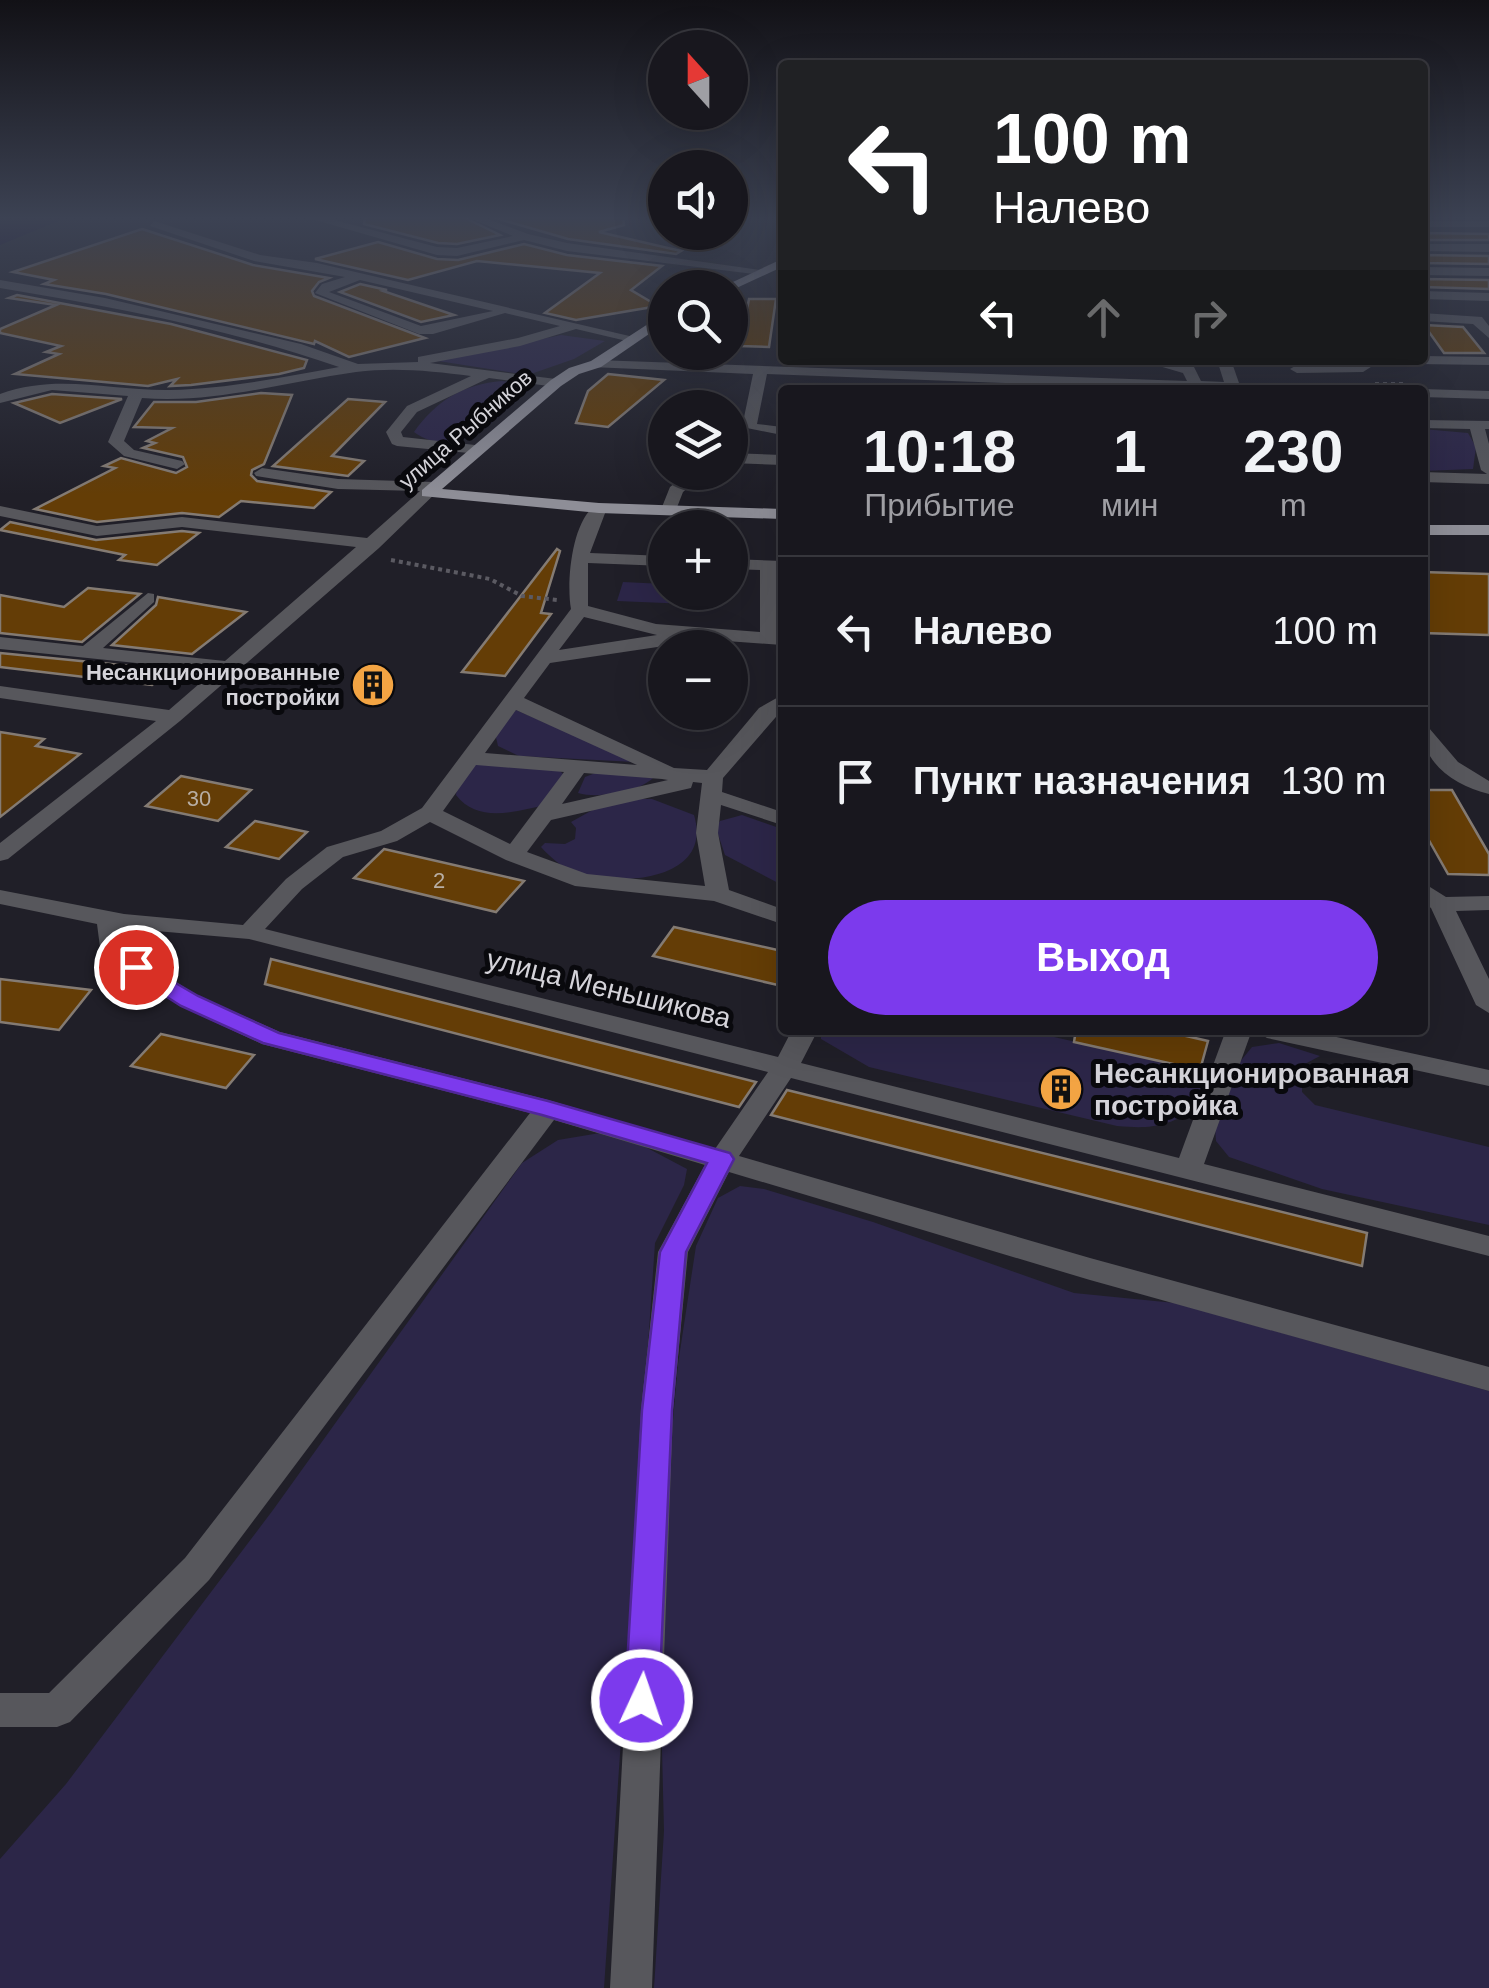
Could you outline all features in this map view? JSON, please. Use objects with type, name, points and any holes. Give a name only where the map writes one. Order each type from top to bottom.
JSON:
[{"type":"main road","points":[[596,364],[648,328]]},
{"type":"main road","name":"улица Рыбников","points":[[431,490],[556,383],[574,370],[596,364]]},
{"type":"main road","points":[[431,490],[648,511]]},
{"type":"main road","points":[[748,513],[778,514]]},
{"type":"main road","points":[[1428,530],[1489,530]]},
{"type":"street","points":[[137,310],[296,348],[357,368]]},
{"type":"street","points":[[368,310],[426,330],[506,311]]},
{"type":"street","points":[[501,310],[631,338]]},
{"type":"street","points":[[1428,317],[1477,320],[1489,334]]},
{"type":"street","points":[[405,366],[520,342],[573,326]]},
{"type":"street","points":[[630,365],[648,358]]},
{"type":"street","points":[[1428,360],[1489,361]]},
{"type":"street","name":"улица Рыбников","points":[[596,364],[762,371],[802,366],[1176,385]]},
{"type":"street","points":[[1174,365],[1190,370],[1196,385]]},
{"type":"street","points":[[1313,365],[1366,365]]},
{"type":"street","points":[[288,384],[357,368],[405,366],[556,383]]},
{"type":"street","points":[[762,371],[744,432],[778,431]]},
{"type":"street","points":[[0,400],[47,386],[80,384],[136,394],[205,393],[288,384],[480,374]]},
{"type":"street","points":[[479,448],[397,440],[393,432],[412,408],[480,374]]},
{"type":"street","points":[[136,394],[116,442],[130,453],[178,464]]},
{"type":"street","points":[[1428,394],[1489,395]]},
{"type":"street","points":[[1428,424],[1482,425],[1489,470]]},
{"type":"street","points":[[748,459],[778,460]]},
{"type":"street","points":[[262,474],[431,490]]},
{"type":"street","points":[[1428,478],[1489,479]]},
{"type":"street","name":"улица Рыбников","points":[[0,854],[173,717],[431,490]]},
{"type":"street","points":[[249,932],[294,884],[335,852],[389,836],[430,813],[579,606],[580,558],[599,508]]},
{"type":"street","points":[[0,511],[97,531],[182,522],[367,549]]},
{"type":"street","points":[[580,558],[648,560]]},
{"type":"street","points":[[748,565],[776,566],[776,639],[748,638]]},
{"type":"street","points":[[87,652],[148,598]]},
{"type":"street","points":[[579,606],[618,625],[651,630]]},
{"type":"street","points":[[0,642],[229,667]]},
{"type":"street","points":[[545,658],[648,642]]},
{"type":"street","points":[[0,692],[173,717]]},
{"type":"street","points":[[512,699],[540,716],[625,750],[669,774]]},
{"type":"street","points":[[718,894],[707,834],[711,783],[766,712],[778,704]]},
{"type":"street","points":[[1428,741],[1442,762],[1464,780],[1489,788]]},
{"type":"street","points":[[470,758],[669,774],[711,783],[778,817]]},
{"type":"street","points":[[514,855],[579,766]]},
{"type":"street","points":[[547,814],[711,783]]},
{"type":"street","points":[[430,813],[514,855],[583,881],[718,894],[778,916]]},
{"type":"street","points":[[1432,896],[1489,903]]},
{"type":"street","points":[[1432,896],[1489,1005]]},
{"type":"street","name":"улица Меньшикова","points":[[0,897],[109,922],[176,931],[249,932],[1489,1246]]},
{"type":"street","points":[[109,922],[110,950],[190,1001],[271,1038],[548,1109],[1090,1269],[1489,1379]]},
{"type":"street","points":[[631,1988],[657,1410],[673,1252],[722,1159],[786,1066],[802,1035]]},
{"type":"street","points":[[1188,1171],[1237,1035]]},
{"type":"street","points":[[1324,1036],[1489,1078]]},
{"type":"street","points":[[0,1710],[57,1710],[197,1570],[548,1109]]},
{"type":"path","points":[[367,549],[490,579],[522,596],[579,606]]},
{"type":"shaded area","points":[[561,335],[605,341],[574,359],[528,375],[438,361]]},
{"type":"shaded area","points":[[502,381],[527,384],[529,390],[476,433],[446,443],[414,432],[452,396]]},
{"type":"shaded area","points":[[1428,429],[1468,433],[1476,447],[1473,469],[1428,471]]},
{"type":"shaded area","points":[[623,582],[648,583],[648,602],[617,601]]},
{"type":"shaded area","points":[[516,710],[635,762],[519,756],[498,746],[495,733]]},
{"type":"shaded area","points":[[476,763],[560,771],[564,775],[546,805],[486,812],[475,810],[456,795],[457,787]]},
{"type":"shaded area","points":[[598,772],[653,778],[618,793],[578,793],[585,777]]},
{"type":"shaded area","points":[[652,799],[694,815],[696,837],[690,854],[677,866],[639,878],[597,878],[568,869],[541,847],[575,839],[576,828],[571,822],[598,807]]},
{"type":"shaded area","points":[[742,815],[778,828],[778,883],[725,855],[716,828],[720,821]]},
{"type":"shaded area","points":[[821,1035],[1045,1035],[1200,1070],[1202,1089],[1194,1111],[1174,1121],[1148,1127],[1117,1126],[869,1067],[821,1039]]},
{"type":"shaded area","points":[[1279,1043],[1320,1056],[1303,1065],[1302,1092],[1315,1105],[1489,1147],[1489,1225],[1322,1189],[1229,1157],[1216,1141],[1215,1127],[1239,1063],[1252,1047]]},
{"type":"shaded area","points":[[600,1133],[636,1142],[687,1169],[684,1185],[655,1243],[604,1988],[0,1988],[0,1859],[66,1784],[273,1510],[522,1163],[558,1140]]},
{"type":"shaded area","points":[[740,1186],[764,1189],[873,1222],[1074,1293],[1175,1303],[1489,1391],[1489,1988],[654,1988],[664,1831],[658,1586],[678,1364],[696,1246],[718,1198]]},
{"type":"building","points":[[45,310],[95,310],[171,324],[307,360],[304,368],[279,374],[191,385],[170,386],[177,379],[148,386],[15,374],[59,354],[46,352],[61,346],[0,333],[0,329]]},
{"type":"building","points":[[172,310],[350,310],[425,338],[349,357],[315,341],[314,344]]},
{"type":"building","points":[[388,310],[439,310],[454,315],[421,322]]},
{"type":"building","points":[[549,310],[636,310],[576,320],[545,313]]},
{"type":"building","points":[[748,310],[774,310],[769,347],[748,346]]},
{"type":"building","points":[[1428,325],[1463,327],[1484,353],[1444,353]]},
{"type":"building","points":[[608,374],[664,380],[608,427],[576,423],[588,391]]},
{"type":"building","points":[[261,393],[292,395],[264,464],[252,470],[251,475],[257,481],[331,492],[314,508],[241,501],[219,517],[182,513],[97,522],[35,509],[115,468],[104,466],[121,458],[176,473],[187,467],[183,457],[143,448],[155,443],[147,441],[172,428],[134,427],[154,402],[196,402]]},
{"type":"building","points":[[52,394],[122,399],[60,423],[14,403]]},
{"type":"building","points":[[348,399],[385,402],[332,456],[364,461],[348,476],[273,466]]},
{"type":"building","points":[[10,522],[96,540],[182,531],[199,533],[157,565],[119,560],[125,555],[0,530]]},
{"type":"building","points":[[557,549],[560,551],[541,613],[551,614],[505,676],[462,672]]},
{"type":"building","points":[[1428,572],[1489,574],[1489,635],[1428,633]]},
{"type":"building","points":[[88,588],[140,594],[82,642],[0,633],[0,595],[64,607]]},
{"type":"building","points":[[158,597],[246,612],[192,654],[112,645],[156,605]]},
{"type":"building","points":[[0,653],[171,670],[152,685],[0,667]]},
{"type":"building","points":[[0,732],[44,739],[36,746],[80,754],[0,817]]},
{"type":"building","points":[[181,776],[251,790],[218,821],[146,806]]},
{"type":"building","points":[[1428,790],[1452,790],[1489,854],[1489,875],[1448,874],[1428,839]]},
{"type":"building","points":[[255,821],[307,832],[279,859],[226,847]]},
{"type":"building","points":[[384,849],[524,881],[496,912],[354,878]]},
{"type":"building","points":[[674,927],[778,950],[778,985],[653,956]]},
{"type":"building","points":[[271,959],[756,1082],[739,1107],[265,984]]},
{"type":"building","points":[[0,979],[91,990],[59,1030],[0,1022]]},
{"type":"building","points":[[161,1034],[254,1055],[226,1088],[131,1066]]},
{"type":"building","points":[[1075,1035],[1182,1035],[1208,1041],[1200,1070],[1074,1042]]},
{"type":"building","points":[[787,1090],[1367,1233],[1362,1266],[771,1115]]},
{"type":"place","name":"Несанкционированные постройки","points":[[373,685]]},
{"type":"place","name":"Несанкционированная постройка","points":[[1061,1089]]},
{"type":"route","points":[[136,967],[190,1001],[271,1038],[548,1109],[722,1159],[673,1252],[657,1410],[642,1700]]}]
